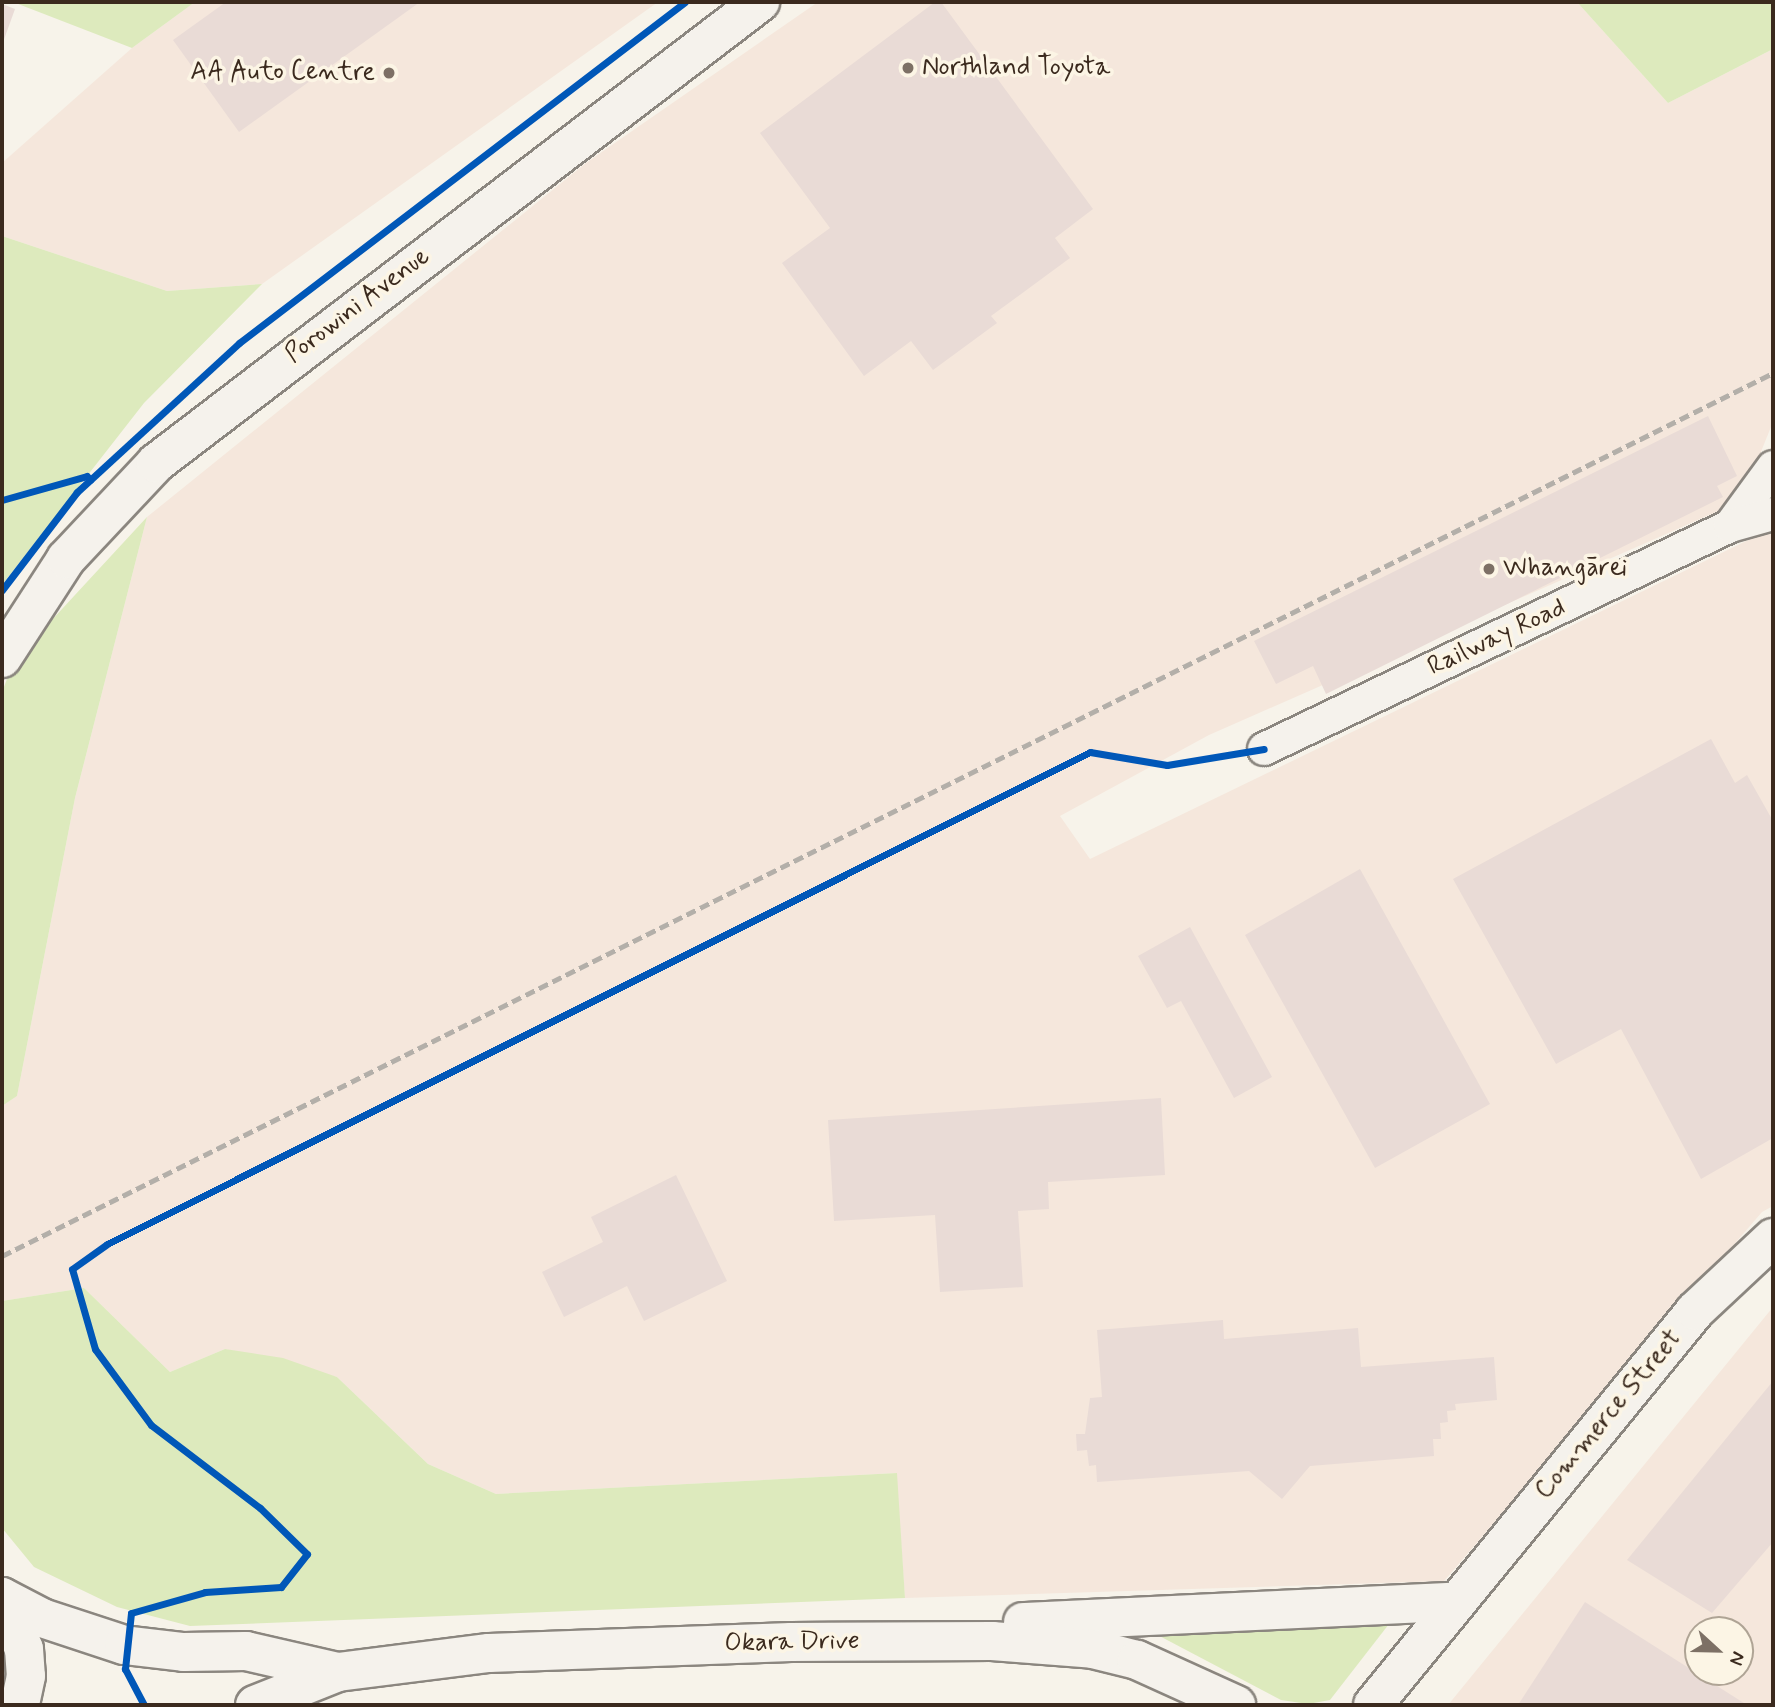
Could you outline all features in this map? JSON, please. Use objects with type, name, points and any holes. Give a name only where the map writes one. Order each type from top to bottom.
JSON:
[{"type":"main road","name":"Porowini Avenue","points":[[2,658],[66,559],[156,463],[760,2]]},
{"type":"main road","name":"Commerce Street","points":[[1373,1705],[1695,1311],[1773,1238]]},
{"type":"main road","points":[[2,1597],[24,1649],[20,1705]]},
{"type":"main road","name":"Okara Drive","points":[[2,1597],[42,1618],[124,1645],[184,1652],[246,1651],[338,1672]]},
{"type":"main road","points":[[992,1641],[1006,1622],[1455,1602]]},
{"type":"main road","name":"Okara Drive","points":[[255,1705],[338,1672],[489,1653],[992,1641],[1050,1643],[1137,1660],[1236,1705]]},
{"type":"street","name":"Railway Road","points":[[1730,526],[1773,467]]},
{"type":"street","name":"Railway Road","points":[[1264,749],[1730,526],[1773,514]]},
{"type":"shaded area","points":[[195,2],[658,2],[262,284],[167,291],[2,236],[2,163],[132,48]]},
{"type":"shaded area","points":[[818,2],[1577,2],[1668,103],[1773,49],[1773,422],[1741,501],[1209,735],[1060,816],[1090,859],[1773,528],[1773,1206],[1762,1212],[1444,1581],[905,1598],[896,1473],[496,1494],[428,1464],[337,1377],[225,1349],[170,1372],[84,1288],[2,1301],[2,1106],[17,1096],[75,798],[147,517],[586,163]]},
{"type":"shaded area","points":[[1773,1307],[1773,1705],[1448,1705]]},
{"type":"green space","points":[[13,2],[195,2],[132,48]]},
{"type":"green space","points":[[1577,2],[1773,2],[1773,49],[1668,103]]},
{"type":"green space","points":[[2,236],[167,291],[262,284],[144,403],[2,585]]},
{"type":"green space","points":[[147,517],[75,798],[17,1096],[2,1106],[2,692],[14,661]]},
{"type":"green space","points":[[84,1288],[170,1372],[225,1349],[283,1358],[337,1377],[428,1464],[496,1494],[897,1473],[905,1598],[190,1626],[117,1607],[34,1567],[2,1528],[2,1301]]},
{"type":"green space","points":[[1389,1624],[1330,1700],[1308,1704],[1281,1700],[1150,1631]]},
{"type":"building","points":[[226,2],[420,2],[239,132],[173,40]]},
{"type":"building","points":[[935,2],[941,2],[1093,209],[1055,238],[1070,258],[991,316],[997,323],[933,370],[911,341],[864,376],[782,263],[830,228],[760,133]]},
{"type":"building","points":[[2,4],[15,9],[2,45]]},
{"type":"building","name":"Whangārei","points":[[1708,416],[1737,476],[1717,486],[1723,497],[1326,694],[1313,666],[1276,684],[1254,641]]},
{"type":"building","points":[[1711,739],[1735,783],[1747,775],[1773,821],[1773,1138],[1701,1179],[1621,1029],[1556,1064],[1453,879]]},
{"type":"building","points":[[1360,869],[1490,1104],[1375,1168],[1245,935]]},
{"type":"building","points":[[1190,927],[1272,1077],[1234,1098],[1181,1001],[1167,1008],[1138,956]]},
{"type":"building","points":[[1161,1098],[1165,1175],[1048,1182],[1049,1209],[1018,1211],[1023,1287],[940,1292],[935,1215],[834,1221],[828,1120]]},
{"type":"building","points":[[676,1175],[727,1281],[644,1321],[627,1286],[564,1317],[542,1272],[603,1242],[591,1217]]},
{"type":"building","points":[[1223,1320],[1224,1339],[1358,1328],[1361,1367],[1494,1357],[1497,1400],[1455,1404],[1456,1410],[1447,1411],[1448,1422],[1440,1423],[1441,1439],[1433,1439],[1434,1456],[1310,1466],[1282,1499],[1249,1471],[1097,1482],[1096,1465],[1089,1466],[1087,1450],[1077,1451],[1076,1434],[1085,1434],[1090,1398],[1102,1397],[1097,1330]]},
{"type":"building","points":[[1773,1381],[1773,1542],[1712,1613],[1627,1560]]},
{"type":"building","points":[[1585,1602],[1684,1665],[1684,1686],[1717,1686],[1747,1705],[1518,1705]]},
{"type":"railway","points":[[2,1256],[1773,373]]},
{"type":"cycle path","points":[[2,590],[77,492],[239,343],[685,2]]},
{"type":"cycle path","points":[[2,500],[87,476],[90,480]]},
{"type":"cycle path","points":[[144,1705],[125,1669],[131,1613],[205,1592],[281,1587],[307,1554],[260,1508],[151,1425],[95,1349],[72,1269],[107,1244],[1090,752],[1167,765],[1264,749]]},
{"type":"place","name":"Northland Toyota","points":[[908,68]]},
{"type":"place","name":"AA Auto Centre","points":[[389,73]]},
{"type":"place","name":"Whangārei","points":[[1489,569]]}]
